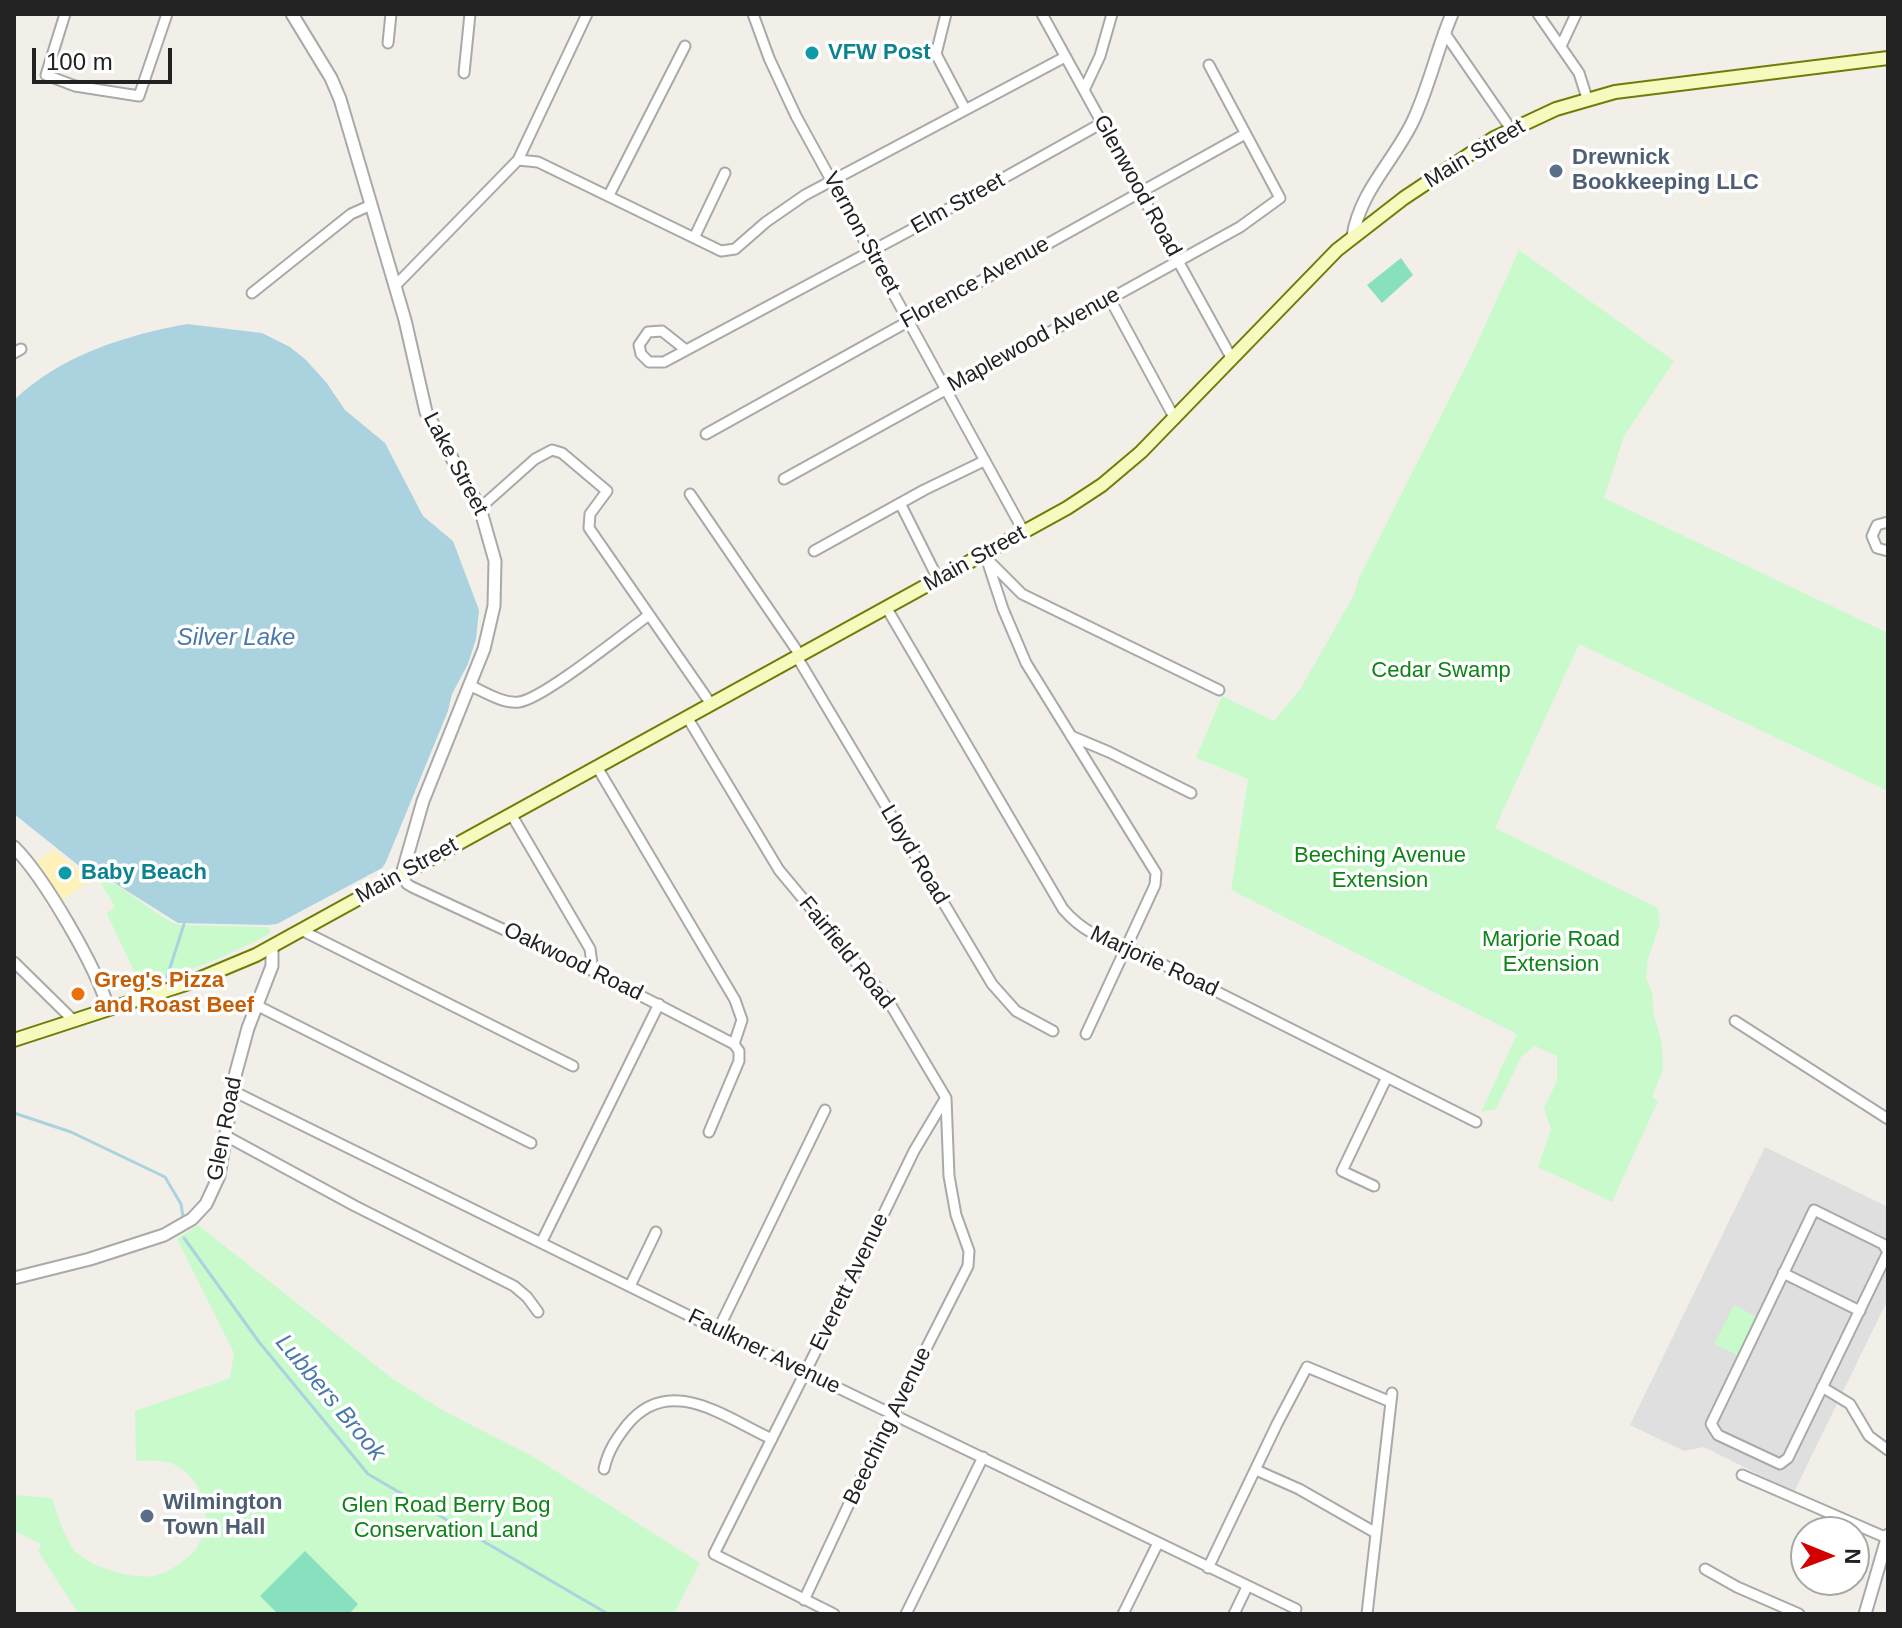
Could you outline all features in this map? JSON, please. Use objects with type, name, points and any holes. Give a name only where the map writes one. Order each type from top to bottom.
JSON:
[{"type":"main road","name":"Main Street","points":[[14,1040],[214,974],[272,946],[985,554],[1102,485],[1175,419],[1309,277],[1353,236],[1463,157],[1511,129],[1587,98],[1649,86],[1888,58]]},
{"type":"street","points":[[65,14],[46,75],[75,86],[139,96],[167,14]]},
{"type":"street","name":"Lake Street","points":[[292,14],[336,88],[395,286],[430,423],[467,480],[493,548],[495,592],[490,628],[471,686],[423,801],[402,874]]},
{"type":"street","points":[[388,43],[391,14]]},
{"type":"street","points":[[464,73],[470,14]]},
{"type":"street","points":[[395,286],[518,160],[587,14]]},
{"type":"street","name":"Vernon Street","points":[[753,14],[774,71],[1024,532]]},
{"type":"street","points":[[946,14],[936,54],[965,109]]},
{"type":"street","name":"Glenwood Road","points":[[1042,14],[1232,359]]},
{"type":"street","points":[[1084,90],[1100,56],[1112,14]]},
{"type":"street","points":[[1353,236],[1357,214],[1365,196],[1398,149],[1417,112],[1452,14]]},
{"type":"street","points":[[1538,14],[1579,73],[1587,98]]},
{"type":"street","points":[[1561,46],[1576,14]]},
{"type":"street","points":[[1444,32],[1511,129]]},
{"type":"street","points":[[609,195],[685,46]]},
{"type":"street","points":[[518,160],[538,162],[721,251],[735,249],[780,212],[832,181],[1065,57]]},
{"type":"street","points":[[1209,65],[1245,134]]},
{"type":"street","name":"Elm Street","points":[[686,350],[662,331],[648,332],[639,345],[644,358],[654,364],[664,362],[870,251],[1102,123]]},
{"type":"street","name":"Florence Avenue","points":[[706,434],[1245,134]]},
{"type":"street","name":"Maplewood Avenue","points":[[784,479],[1250,222],[1280,198],[1245,134]]},
{"type":"street","points":[[694,238],[725,173]]},
{"type":"street","points":[[252,293],[351,214],[371,205]]},
{"type":"street","points":[[1110,299],[1175,419]]},
{"type":"street","points":[[480,508],[535,459],[552,450],[562,453],[607,491],[590,514],[589,526],[711,704]]},
{"type":"street","points":[[814,551],[984,461]]},
{"type":"street","name":"Lloyd Road","points":[[690,494],[798,656],[992,984],[1016,1011],[1053,1031]]},
{"type":"street","points":[[900,503],[938,579]]},
{"type":"street","points":[[1888,522],[1877,525],[1872,536],[1877,548],[1888,551]]},
{"type":"street","points":[[985,554],[997,572],[1022,594],[1219,690]]},
{"type":"street","points":[[985,554],[1018,648],[1155,870],[1156,877],[1128,947],[1086,1034]]},
{"type":"street","name":"Marjorie Road","points":[[886,607],[1063,909],[1084,930],[1128,947],[1476,1122]]},
{"type":"street","points":[[471,686],[511,702],[524,701],[553,685],[649,615]]},
{"type":"street","name":"Fairfield Road","points":[[687,717],[779,870],[889,1002],[946,1098],[949,1176],[956,1215],[969,1251]]},
{"type":"street","points":[[1071,736],[1191,793]]},
{"type":"street","points":[[597,767],[739,1006],[741,1028],[734,1044],[740,1056],[709,1132]]},
{"type":"street","points":[[511,814],[590,949],[593,971]]},
{"type":"street","points":[[14,847],[40,879],[79,946],[108,1008]]},
{"type":"street","name":"Oakwood Road","points":[[402,874],[412,887],[593,971],[734,1044]]},
{"type":"street","points":[[301,930],[573,1066]]},
{"type":"street","name":"Glen Road","points":[[14,1278],[164,1235],[200,1212],[222,1167],[233,1091],[245,1038],[272,966],[272,946]]},
{"type":"street","points":[[14,962],[73,1020]]},
{"type":"street","points":[[541,1243],[659,1004]]},
{"type":"street","points":[[256,1005],[531,1143]]},
{"type":"street","points":[[1735,1021],[1888,1119]]},
{"type":"street","points":[[1374,1186],[1342,1171],[1387,1077]]},
{"type":"street","name":"Faulkner Avenue","points":[[233,1091],[1296,1609]]},
{"type":"street","name":"Everett Avenue","points":[[804,1600],[714,1554],[922,1134],[946,1098]]},
{"type":"street","points":[[718,1330],[825,1110]]},
{"type":"street","points":[[226,1136],[366,1212],[514,1286],[538,1312]]},
{"type":"street","points":[[1814,1210],[1888,1248],[1783,1464],[1718,1435],[1712,1428],[1712,1419],[1783,1273],[1814,1210]]},
{"type":"street","points":[[630,1286],[656,1232]]},
{"type":"street","name":"Beeching Avenue","points":[[804,1600],[968,1266],[969,1251]]},
{"type":"street","points":[[1783,1273],[1860,1311]]},
{"type":"street","points":[[1208,1568],[1277,1424],[1309,1367],[1392,1398],[1367,1614]]},
{"type":"street","points":[[1822,1387],[1850,1404],[1869,1436],[1888,1450]]},
{"type":"street","points":[[604,1469],[608,1453],[631,1421],[650,1404],[660,1401],[693,1404],[772,1439]]},
{"type":"street","points":[[906,1614],[983,1457]]},
{"type":"street","points":[[1256,1470],[1299,1489],[1376,1533]]},
{"type":"street","points":[[1742,1475],[1888,1537],[1865,1614]]},
{"type":"street","points":[[1123,1614],[1158,1543]]},
{"type":"street","points":[[1705,1569],[1737,1587],[1799,1614]]},
{"type":"street","points":[[1234,1614],[1247,1587]]},
{"type":"street","points":[[804,1600],[834,1614]]},
{"type":"shaded area","points":[[1765,1147],[1888,1207],[1888,1299],[1794,1492],[1704,1447],[1684,1451],[1630,1425]]},
{"type":"sand","name":"Baby Beach","points":[[54,850],[77,868],[96,877],[61,901],[37,861]]},
{"type":"green space","points":[[1519,250],[1674,361],[1624,436],[1604,498],[1888,633],[1888,791],[1579,644],[1495,828],[1658,908],[1660,923],[1648,959],[1646,978],[1652,992],[1662,1044],[1663,1070],[1652,1097],[1658,1101],[1612,1202],[1538,1167],[1551,1129],[1544,1108],[1557,1081],[1557,1056],[1535,1046],[1521,1057],[1496,1109],[1481,1112],[1517,1034],[1231,890],[1248,779],[1196,758],[1222,696],[1274,721],[1301,688],[1354,595],[1359,578],[1473,352]]},
{"type":"green space","points":[[1401,258],[1413,275],[1382,303],[1367,285]]},
{"type":"green space","points":[[97,877],[178,925],[268,927],[271,933],[207,963],[140,984],[107,914],[115,907]]},
{"type":"green space","name":"Glen Road Berry Bog Conservation Land","points":[[198,1225],[393,1379],[444,1411],[534,1457],[700,1563],[674,1614],[79,1614],[38,1551],[41,1544],[14,1531],[14,1495],[52,1498],[62,1527],[77,1553],[93,1564],[116,1572],[158,1575],[187,1559],[195,1550],[205,1525],[201,1494],[190,1476],[173,1464],[136,1461],[135,1411],[230,1378],[234,1353],[177,1239]]},
{"type":"green space","points":[[1734,1305],[1757,1317],[1739,1356],[1714,1344]]},
{"type":"green space","points":[[305,1551],[358,1604],[349,1614],[278,1614],[260,1596]]},
{"type":"water","name":"Silver Lake","points":[[187,324],[262,333],[290,347],[305,359],[345,410],[385,443],[423,516],[453,541],[479,610],[476,639],[468,664],[452,694],[448,711],[386,862],[382,868],[277,924],[178,923],[108,879],[78,865],[14,814],[14,400],[73,359],[117,341]]},
{"type":"waterway","points":[[167,977],[184,924]]},
{"type":"waterway","name":"Lubbers Brook","points":[[14,1113],[71,1132],[165,1177],[181,1204],[183,1217]]},
{"type":"waterway","name":"Lubbers Brook","points":[[184,1238],[259,1342],[368,1474],[608,1614]]},
{"type":"place","name":"VFW Post","points":[[812,53]]},
{"type":"place","name":"Drewnick Bookkeeping LLC","points":[[1556,171]]},
{"type":"place","name":"Baby Beach","points":[[65,873]]},
{"type":"place","name":"Greg's Pizza and Roast Beef","points":[[78,994]]},
{"type":"place","name":"Wilmington Town Hall","points":[[147,1516]]},
{"type":"park label","name":"Cedar Swamp","points":[[1441,671]]},
{"type":"park label","name":"Beeching Avenue Extension","points":[[1380,868]]},
{"type":"park label","name":"Marjorie Road Extension","points":[[1551,952]]}]
